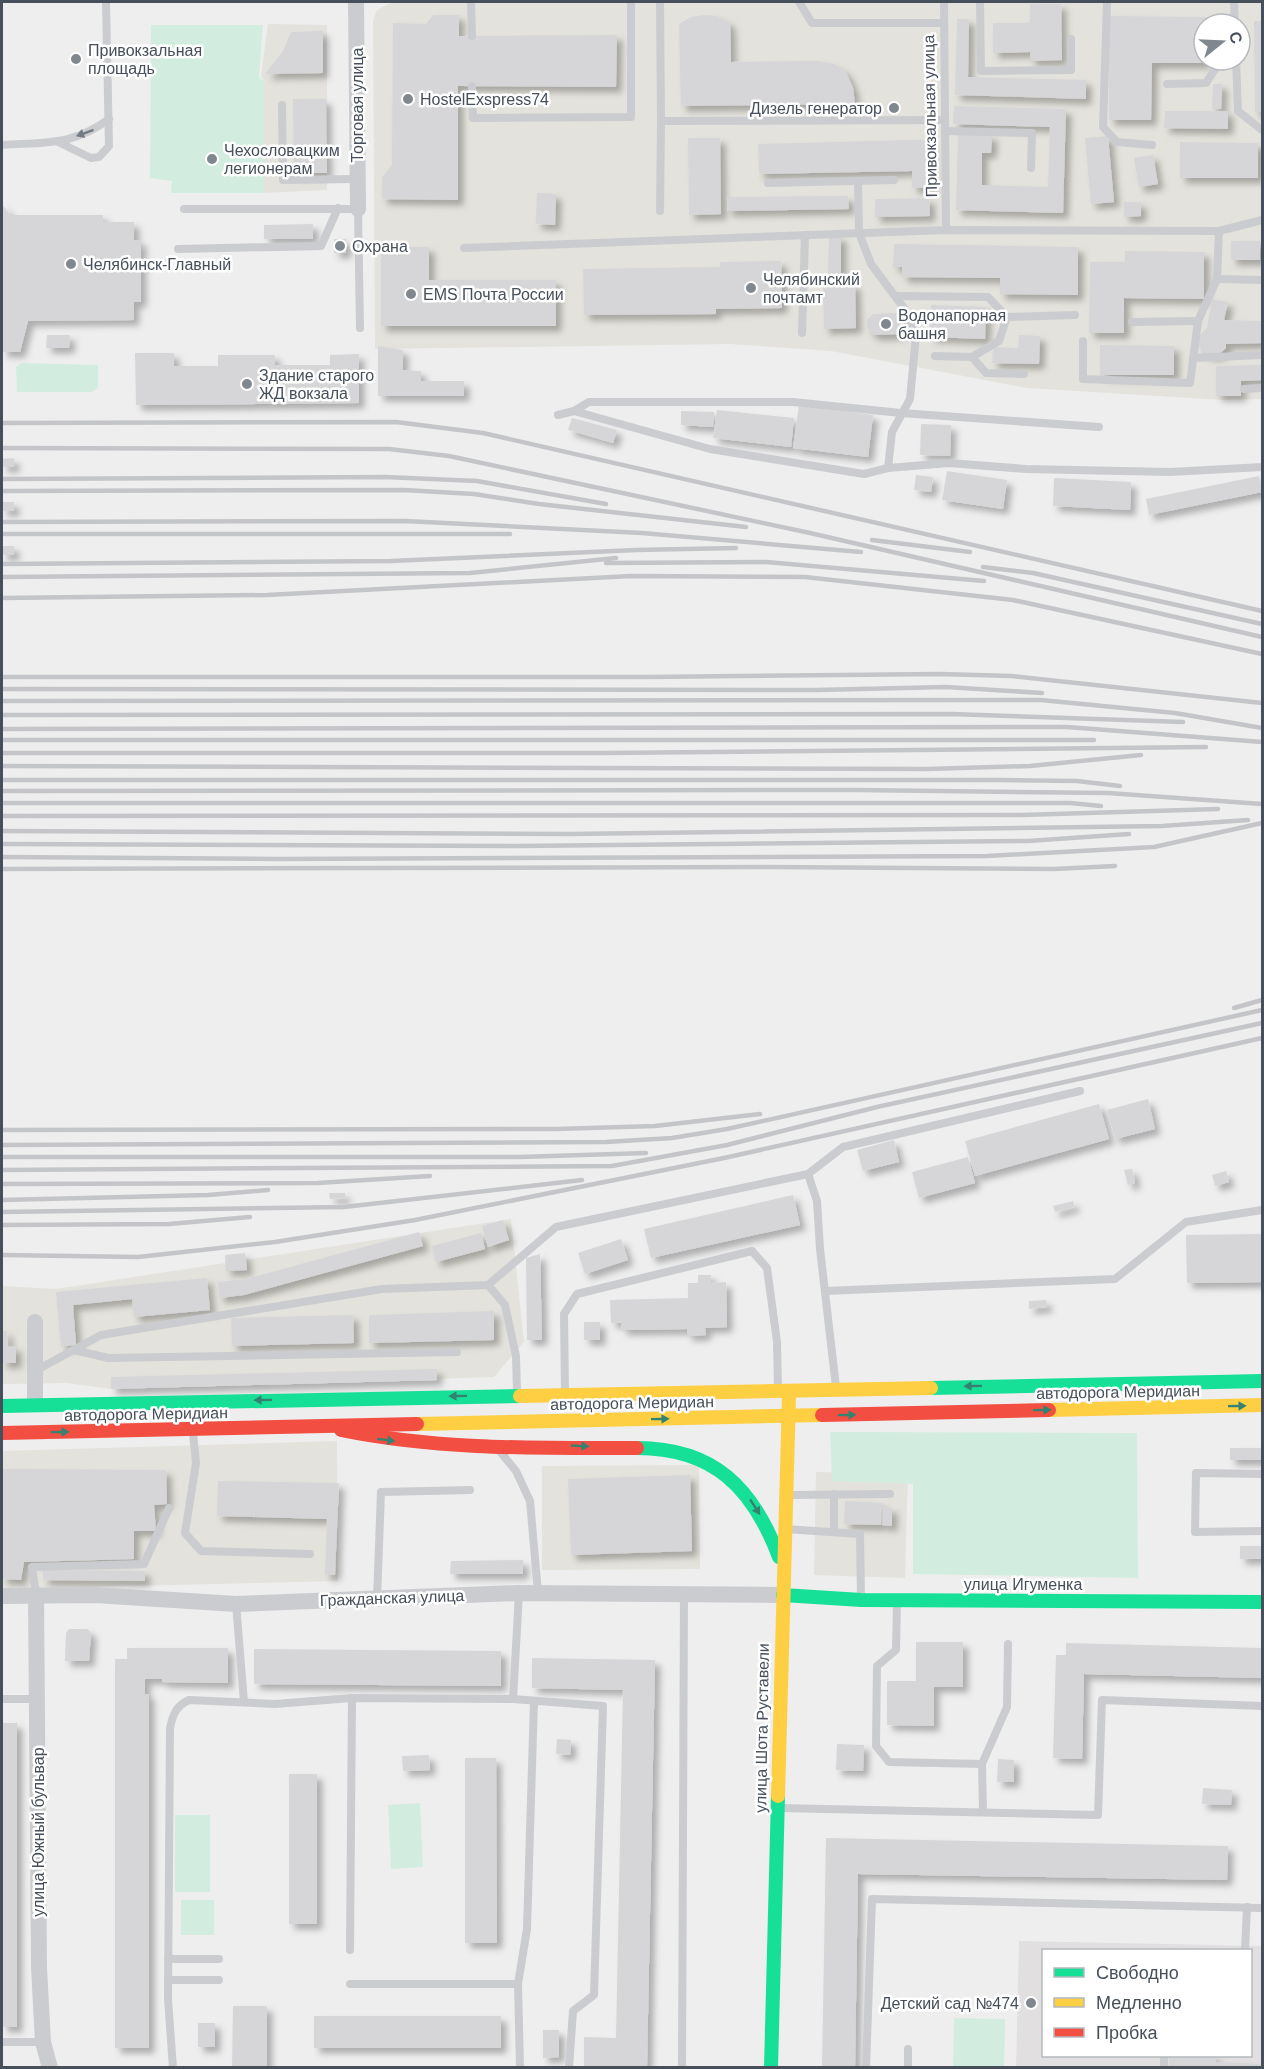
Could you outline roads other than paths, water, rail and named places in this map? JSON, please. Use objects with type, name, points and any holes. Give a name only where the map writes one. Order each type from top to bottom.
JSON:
[{"type":"main road","name":"автодорога Меридиан","points":[[2,1406],[1263,1381]]},
{"type":"main road","name":"улица Шота Руставели","points":[[771,2067],[789,1416],[784,1390]]},
{"type":"main road","name":"автодорога Меридиан","points":[[2,1433],[1263,1405]]},
{"type":"main road","points":[[329,1427],[380,1440],[495,1446],[669,1449],[698,1457],[727,1475],[752,1502],[772,1535],[784,1573]]},
{"type":"main road","name":"улица Игуменка","points":[[783,1594],[814,1599],[861,1600],[1263,1602]]},
{"type":"street","name":"Торговая улица","points":[[356,2],[358,208]]},
{"type":"street","points":[[35,1322],[35,1404]]},
{"type":"street","name":"Гражданская улица","points":[[2,1596],[95,1595],[236,1604],[519,1593],[783,1594]]},
{"type":"street","name":"улица Южный бульвар","points":[[36,1595],[39,1968],[43,2042],[50,2067]]},
{"type":"lane","points":[[58,142],[91,158],[99,157],[109,146],[106,2]]},
{"type":"lane","points":[[471,2],[472,36]]},
{"type":"lane","points":[[472,86],[473,118],[632,117],[631,2]]},
{"type":"lane","points":[[660,2],[660,211]]},
{"type":"lane","points":[[799,2],[812,23],[944,23]]},
{"type":"lane","name":"Привокзальная улица","points":[[944,2],[946,230]]},
{"type":"lane","points":[[980,2],[981,71],[1071,70],[1071,39]]},
{"type":"lane","points":[[1107,2],[1103,126],[1117,142],[1152,145]]},
{"type":"lane","points":[[1167,84],[1206,83],[1213,72]]},
{"type":"lane","points":[[1236,72],[1238,111],[1263,130]]},
{"type":"lane","points":[[282,105],[283,180],[357,179]]},
{"type":"lane","points":[[2,145],[58,142],[90,133],[110,119]]},
{"type":"lane","points":[[661,121],[945,120]]},
{"type":"lane","points":[[945,131],[1032,133],[1031,168]]},
{"type":"lane","points":[[768,183],[894,180]]},
{"type":"lane","points":[[858,181],[859,233],[871,264],[912,319],[916,335],[910,399],[900,413],[892,432],[888,468]]},
{"type":"lane","points":[[178,249],[321,246],[338,208]]},
{"type":"lane","points":[[184,209],[358,208],[360,328]]},
{"type":"lane","points":[[464,248],[946,230],[1219,231],[1262,221]]},
{"type":"lane","points":[[1083,341],[1083,379],[1190,383],[1198,321],[1217,279],[1219,231]]},
{"type":"lane","points":[[802,333],[805,235]]},
{"type":"lane","points":[[1217,279],[1263,280]]},
{"type":"lane","points":[[896,296],[988,297],[1008,316],[1075,315]]},
{"type":"lane","points":[[934,356],[972,357],[999,341],[1008,316]]},
{"type":"lane","points":[[1132,322],[1198,321]]},
{"type":"lane","points":[[1193,358],[1263,355]]},
{"type":"lane","points":[[972,357],[986,373],[1024,374]]},
{"type":"lane","points":[[1244,389],[1263,388]]},
{"type":"lane","points":[[558,415],[574,411],[589,402],[793,402],[900,413],[1099,426]]},
{"type":"lane","points":[[574,411],[710,449],[864,474],[888,468],[949,463],[1026,469],[1170,472],[1263,466]]},
{"type":"lane","points":[[35,1371],[101,1335],[370,1291],[488,1285],[556,1227],[808,1174],[843,1147],[1080,1091]]},
{"type":"lane","points":[[808,1174],[818,1201],[836,1389]]},
{"type":"lane","points":[[825,1291],[1115,1279],[1186,1222],[1263,1210]]},
{"type":"lane","points":[[565,1394],[564,1314],[576,1294],[752,1251],[767,1268],[784,1390]]},
{"type":"lane","points":[[488,1285],[505,1305],[516,1356],[517,1395]]},
{"type":"lane","points":[[74,1350],[108,1358],[457,1352]]},
{"type":"lane","points":[[193,1429],[196,1463],[185,1533],[201,1551],[310,1554]]},
{"type":"lane","points":[[495,1446],[516,1470],[530,1501],[538,1593]]},
{"type":"lane","points":[[1263,1474],[1196,1473],[1195,1532],[1263,1531]]},
{"type":"lane","points":[[377,1599],[381,1492],[470,1490]]},
{"type":"lane","points":[[834,1494],[834,1532]]},
{"type":"lane","points":[[786,1495],[890,1494]]},
{"type":"lane","points":[[36,1595],[32,1567],[144,1564],[169,1508]]},
{"type":"lane","points":[[785,1529],[860,1534],[861,1600]]},
{"type":"lane","points":[[681,2067],[684,1592]]},
{"type":"lane","points":[[513,1699],[519,1593]]},
{"type":"lane","points":[[897,1600],[896,1650],[877,1666],[876,1746],[889,1762],[982,1764]]},
{"type":"lane","points":[[236,1604],[244,1702]]},
{"type":"lane","points":[[983,1812],[982,1764],[1007,1707],[1008,1644]]},
{"type":"lane","points":[[350,1950],[352,1698]]},
{"type":"lane","points":[[173,2067],[168,1959],[170,1728],[174,1713],[180,1704],[189,1700],[275,1704],[352,1698],[513,1699],[603,1706],[594,1995],[573,2011],[569,2067]]},
{"type":"lane","points":[[2,1699],[37,1699]]},
{"type":"lane","points":[[777,1808],[1098,1815],[1102,1700],[1263,1706]]},
{"type":"lane","points":[[520,2067],[518,1983],[527,1929],[534,1701]]},
{"type":"lane","points":[[866,2067],[872,1899],[1263,1908]]},
{"type":"lane","points":[[1245,1949],[1247,1907]]},
{"type":"lane","points":[[168,1959],[219,1959]]},
{"type":"lane","points":[[168,1980],[219,1980]]},
{"type":"lane","points":[[350,1984],[518,1983]]},
{"type":"lane","points":[[2,2042],[43,2042]]},
{"type":"lane","points":[[908,2049],[908,2067]]},
{"type":"railway","points":[[2,423],[396,422],[483,433],[1262,611]]},
{"type":"railway","points":[[2,448],[389,449],[449,456],[810,533],[1262,637]]},
{"type":"railway","points":[[2,479],[385,477],[477,481],[606,504]]},
{"type":"railway","points":[[2,491],[404,490],[474,494],[539,504],[746,527]]},
{"type":"railway","points":[[2,522],[405,521],[642,533],[861,552]]},
{"type":"railway","points":[[2,534],[510,534]]},
{"type":"railway","points":[[872,540],[970,552]]},
{"type":"railway","points":[[2,564],[391,561],[736,548]]},
{"type":"railway","points":[[2,577],[470,573],[616,558]]},
{"type":"railway","points":[[606,563],[766,562],[984,581]]},
{"type":"railway","points":[[983,567],[1033,573],[1262,624]]},
{"type":"railway","points":[[2,598],[267,595],[631,576],[805,577],[1013,600],[1262,654]]},
{"type":"railway","points":[[2,677],[647,677],[940,674],[1012,676],[1262,703]]},
{"type":"railway","points":[[2,689],[817,690],[946,687],[1042,693]]},
{"type":"railway","points":[[2,701],[1041,700],[1175,713],[1262,728]]},
{"type":"railway","points":[[2,715],[951,714],[1183,722]]},
{"type":"railway","points":[[2,729],[1067,727],[1262,742]]},
{"type":"railway","points":[[2,740],[1094,740]]},
{"type":"railway","points":[[2,753],[606,753],[1206,747]]},
{"type":"railway","points":[[2,766],[927,769],[1030,766],[1141,755]]},
{"type":"railway","points":[[2,780],[998,780],[1077,781],[1120,786]]},
{"type":"railway","points":[[2,791],[857,790],[1108,793],[1262,804]]},
{"type":"railway","points":[[2,803],[1070,803],[1101,806]]},
{"type":"railway","points":[[2,816],[1022,815],[1218,809]]},
{"type":"railway","points":[[2,831],[570,834],[1162,826],[1248,820]]},
{"type":"railway","points":[[2,857],[276,859],[987,856],[1154,847],[1262,823]]},
{"type":"railway","points":[[2,844],[517,846],[1028,841],[1129,834]]},
{"type":"railway","points":[[2,869],[772,867],[1054,869],[1115,866]]},
{"type":"railway","points":[[1234,1008],[1262,1000]]},
{"type":"railway","points":[[2,1145],[606,1142],[672,1138],[727,1129],[1262,1010]]},
{"type":"railway","points":[[2,1170],[612,1166],[727,1145],[877,1107],[1262,1023]]},
{"type":"railway","points":[[2,1255],[138,1257],[275,1242],[415,1220],[724,1158],[1262,1038]]},
{"type":"railway","points":[[2,1130],[556,1129],[655,1126],[760,1114]]},
{"type":"railway","points":[[2,1157],[520,1157],[646,1153]]},
{"type":"railway","points":[[2,1184],[318,1183],[430,1176]]},
{"type":"railway","points":[[2,1212],[344,1207],[582,1180]]},
{"type":"railway","points":[[2,1200],[208,1195],[268,1190]]},
{"type":"railway","points":[[2,1225],[169,1224],[250,1217]]},
{"type":"place","name":"Привокзальная площадь","points":[[76,59]]},
{"type":"place","name":"HostelExspress74","points":[[408,99]]},
{"type":"place","name":"Дизель генератор","points":[[894,108]]},
{"type":"place","name":"Чехословацким легионерам","points":[[212,159]]},
{"type":"place","name":"Охрана","points":[[340,246]]},
{"type":"place","name":"Челябинск-Главный","points":[[71,264]]},
{"type":"place","name":"Челябинский почтамт","points":[[751,288]]},
{"type":"place","name":"EMS Почта России","points":[[411,294]]},
{"type":"place","name":"Водонапорная башня","points":[[886,324]]},
{"type":"place","name":"Здание старого ЖД вокзала","points":[[247,384]]},
{"type":"place","name":"Детский сад №474","points":[[1031,2003]]}]
